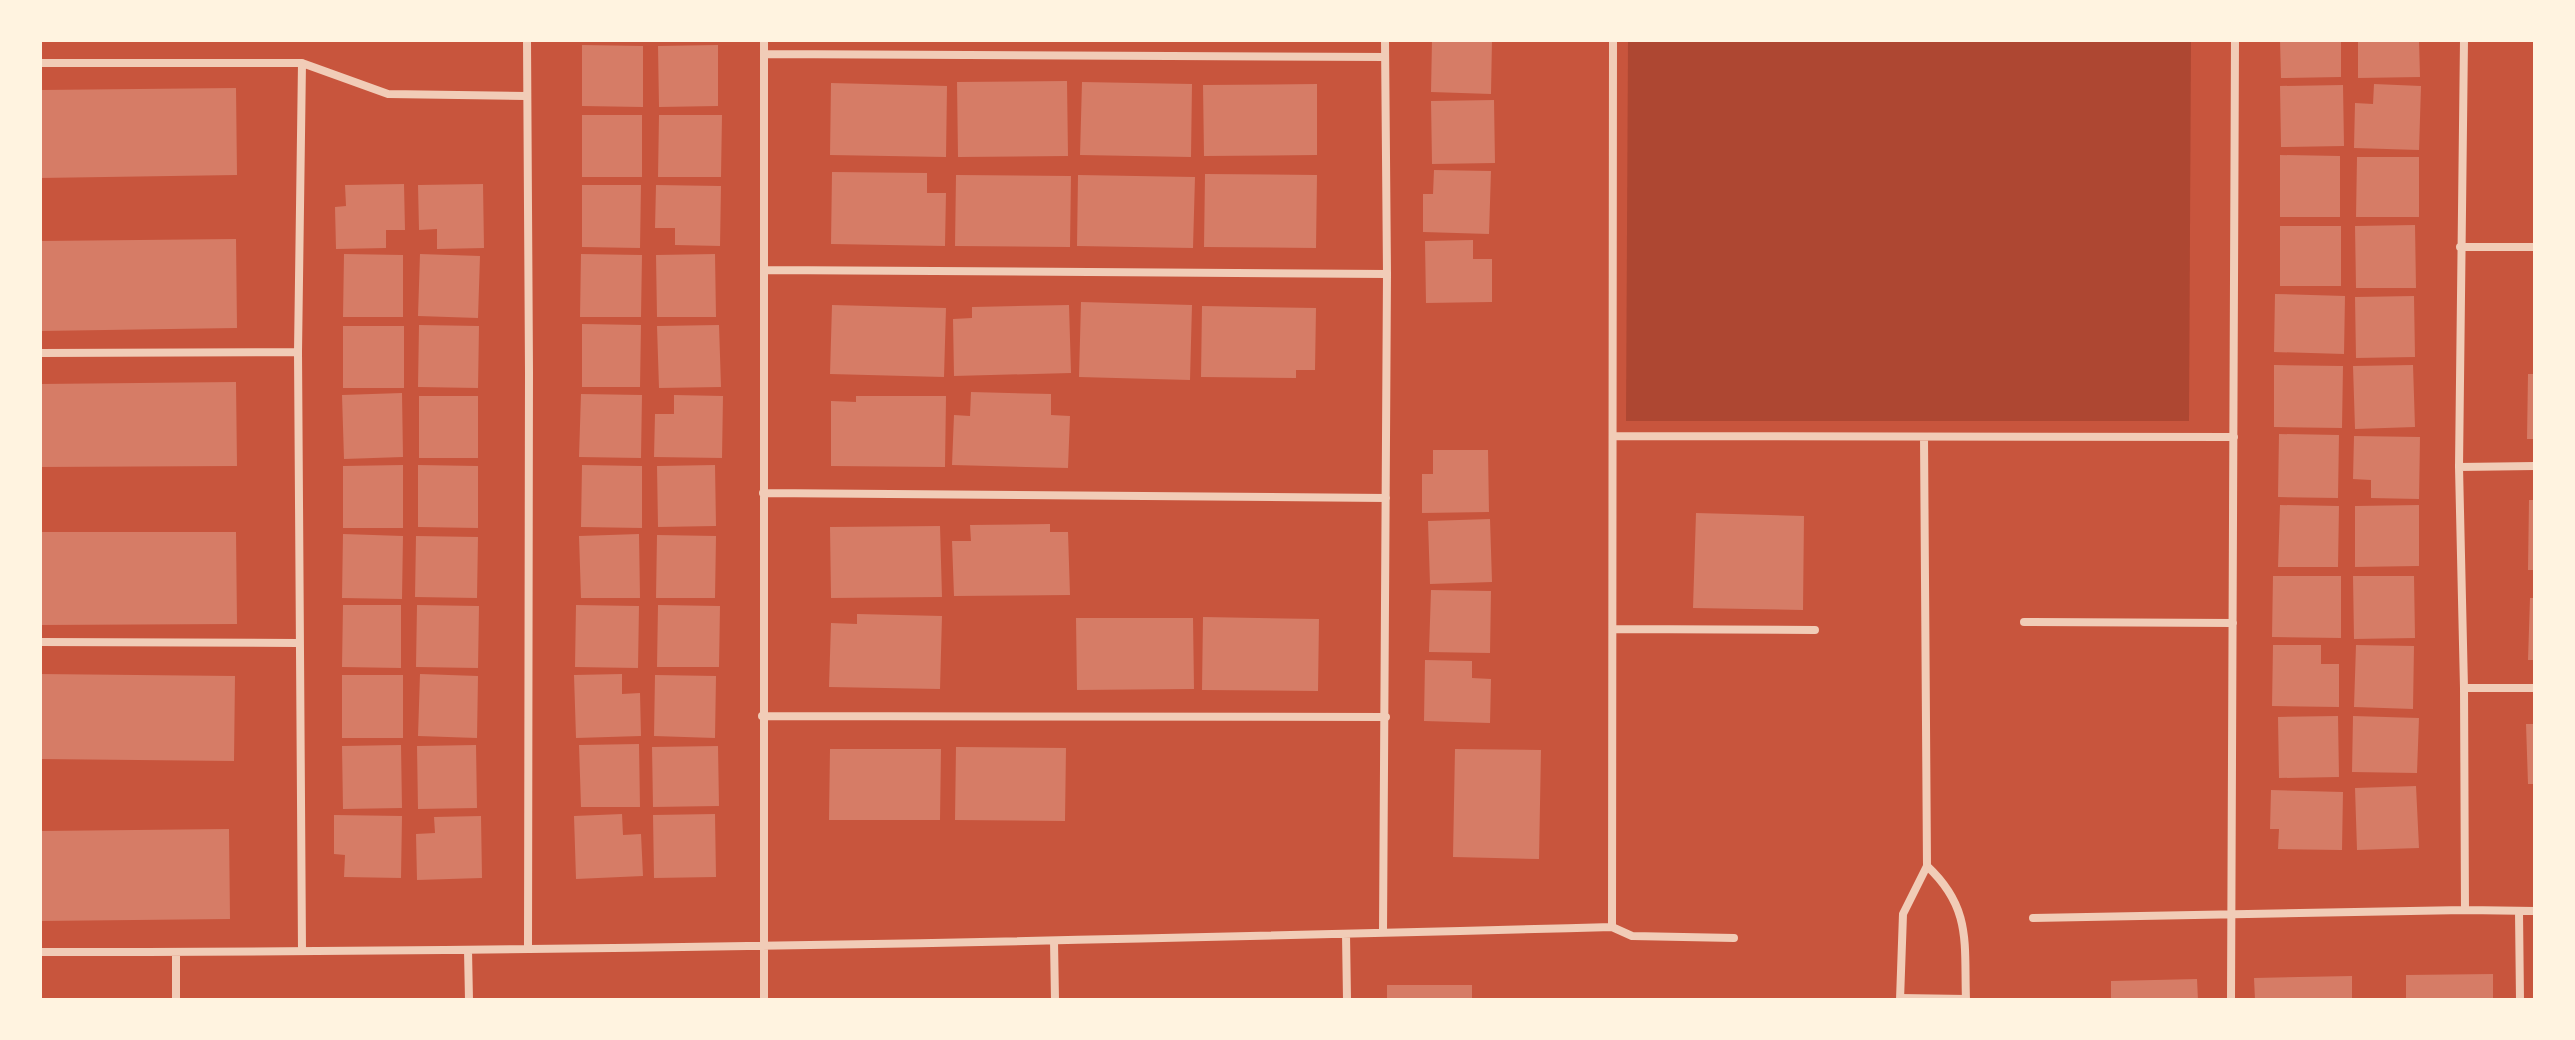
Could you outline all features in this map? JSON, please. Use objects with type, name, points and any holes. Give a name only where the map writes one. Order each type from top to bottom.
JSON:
[{"type":"street","points":[[527,40],[528,948]]},
{"type":"street","points":[[764,40],[764,1000]]},
{"type":"street","points":[[1383,933],[1387,274],[1385,40]]},
{"type":"street","points":[[1612,927],[1613,40]]},
{"type":"street","points":[[2231,1000],[2235,40]]},
{"type":"street","points":[[2464,40],[2459,467],[2465,910]]},
{"type":"street","points":[[764,54],[1385,57]]},
{"type":"street","points":[[40,63],[302,63],[388,94],[526,96]]},
{"type":"street","points":[[302,63],[298,352],[302,950]]},
{"type":"street","points":[[2460,247],[2535,247]]},
{"type":"street","points":[[766,270],[1387,274]]},
{"type":"street","points":[[40,353],[298,352]]},
{"type":"street","points":[[1613,436],[2234,437]]},
{"type":"street","points":[[1900,998],[1903,914],[1927,866],[1924,437]]},
{"type":"street","points":[[2459,467],[2535,466]]},
{"type":"street","points":[[763,493],[1386,498]]},
{"type":"street","points":[[2024,622],[2233,623]]},
{"type":"street","points":[[1614,629],[1815,630]]},
{"type":"street","points":[[40,642],[298,643]]},
{"type":"street","points":[[2464,688],[2535,688]]},
{"type":"street","points":[[762,716],[1386,717]]},
{"type":"street","points":[[1927,866],[1945,883],[1957,902],[1962,920],[1966,999]]},
{"type":"street","points":[[2033,918],[2535,911]]},
{"type":"street","points":[[2519,912],[2520,1000]]},
{"type":"street","points":[[40,952],[468,950],[1054,941],[1612,927],[1632,936],[1734,938]]},
{"type":"street","points":[[1346,934],[1347,1000]]},
{"type":"street","points":[[1054,941],[1055,1000]]},
{"type":"street","points":[[468,950],[469,1000]]},
{"type":"street","points":[[176,952],[176,1000]]},
{"type":"lane","points":[[1900,998],[1966,999]]},
{"type":"shaded area","points":[[1628,40],[2191,40],[2189,421],[1626,421]]},
{"type":"building","points":[[1432,40],[1492,40],[1491,94],[1431,92]]},
{"type":"building","points":[[2280,40],[2341,40],[2341,77],[2281,78]]},
{"type":"building","points":[[2358,40],[2419,40],[2420,77],[2358,78]]},
{"type":"building","points":[[582,45],[643,46],[643,107],[582,106]]},
{"type":"building","points":[[718,45],[718,106],[659,107],[658,46]]},
{"type":"building","points":[[1067,81],[1068,156],[958,157],[957,82]]},
{"type":"building","points":[[1082,82],[1192,84],[1191,157],[1080,155]]},
{"type":"building","points":[[831,83],[947,86],[946,157],[830,155]]},
{"type":"building","points":[[1317,84],[1317,155],[1204,156],[1203,85]]},
{"type":"building","points":[[2374,84],[2421,86],[2419,150],[2354,148],[2355,103],[2373,104]]},
{"type":"building","points":[[2343,85],[2344,146],[2281,147],[2280,86]]},
{"type":"building","points":[[236,88],[237,175],[40,178],[40,90]]},
{"type":"building","points":[[1494,100],[1495,163],[1432,164],[1431,101]]},
{"type":"building","points":[[582,115],[642,115],[642,177],[582,177]]},
{"type":"building","points":[[659,115],[722,115],[721,177],[658,177]]},
{"type":"building","points":[[2280,155],[2340,156],[2340,217],[2280,217]]},
{"type":"building","points":[[2357,157],[2419,157],[2419,217],[2356,217]]},
{"type":"building","points":[[1434,170],[1491,171],[1489,234],[1423,232],[1423,194],[1433,194]]},
{"type":"building","points":[[832,172],[927,173],[927,193],[946,193],[945,246],[831,244]]},
{"type":"building","points":[[1205,174],[1317,175],[1316,248],[1204,247]]},
{"type":"building","points":[[956,175],[1071,176],[1070,247],[955,246]]},
{"type":"building","points":[[1078,175],[1195,177],[1193,248],[1077,246]]},
{"type":"building","points":[[404,184],[405,230],[386,230],[386,248],[336,249],[335,207],[346,206],[345,185]]},
{"type":"building","points":[[483,184],[484,248],[437,249],[437,229],[419,230],[418,185]]},
{"type":"building","points":[[582,185],[641,185],[640,248],[582,247]]},
{"type":"building","points":[[656,185],[721,186],[720,246],[675,245],[675,228],[655,228]]},
{"type":"building","points":[[2415,225],[2416,288],[2356,288],[2355,226]]},
{"type":"building","points":[[2280,226],[2341,226],[2341,286],[2280,286]]},
{"type":"building","points":[[236,239],[237,328],[40,331],[40,241]]},
{"type":"building","points":[[1473,240],[1473,259],[1492,259],[1492,302],[1426,303],[1425,241]]},
{"type":"building","points":[[344,254],[403,255],[403,317],[343,317]]},
{"type":"building","points":[[420,254],[480,256],[478,318],[418,316]]},
{"type":"building","points":[[581,254],[642,255],[641,317],[580,317]]},
{"type":"building","points":[[715,254],[716,317],[657,317],[656,255]]},
{"type":"building","points":[[2275,294],[2345,296],[2344,354],[2274,352]]},
{"type":"building","points":[[2414,296],[2415,357],[2356,358],[2355,297]]},
{"type":"building","points":[[1081,302],[1192,305],[1190,380],[1079,377]]},
{"type":"building","points":[[832,305],[946,308],[944,377],[830,374]]},
{"type":"building","points":[[1069,305],[1071,373],[954,376],[953,319],[972,318],[972,307]]},
{"type":"building","points":[[1202,306],[1316,308],[1315,370],[1296,370],[1296,378],[1201,377]]},
{"type":"building","points":[[582,324],[641,325],[640,387],[582,387]]},
{"type":"building","points":[[419,325],[479,326],[478,388],[418,387]]},
{"type":"building","points":[[719,325],[721,387],[659,388],[657,326]]},
{"type":"building","points":[[343,326],[404,326],[404,388],[343,388]]},
{"type":"building","points":[[2274,365],[2343,366],[2342,428],[2274,427]]},
{"type":"building","points":[[2413,365],[2415,427],[2355,429],[2353,366]]},
{"type":"building","points":[[2528,374],[2535,374],[2535,439],[2527,439]]},
{"type":"building","points":[[236,382],[237,466],[40,467],[40,384]]},
{"type":"building","points":[[971,392],[1051,394],[1051,415],[1070,416],[1068,468],[952,465],[954,415],[970,416]]},
{"type":"building","points":[[402,393],[403,457],[344,459],[342,395]]},
{"type":"building","points":[[581,394],[642,395],[641,458],[579,457]]},
{"type":"building","points":[[674,395],[723,396],[722,458],[654,457],[655,414],[674,414]]},
{"type":"building","points":[[419,396],[478,396],[478,458],[419,458]]},
{"type":"building","points":[[856,396],[946,396],[945,467],[831,466],[831,401],[856,402]]},
{"type":"building","points":[[2279,434],[2339,435],[2338,498],[2278,497]]},
{"type":"building","points":[[2354,436],[2420,437],[2419,499],[2371,498],[2371,480],[2353,479]]},
{"type":"building","points":[[1433,450],[1488,450],[1489,512],[1422,513],[1422,474],[1433,474]]},
{"type":"building","points":[[403,465],[403,528],[343,528],[343,466]]},
{"type":"building","points":[[418,465],[478,466],[478,528],[418,527]]},
{"type":"building","points":[[582,465],[642,466],[642,528],[581,527]]},
{"type":"building","points":[[715,465],[716,526],[658,527],[657,466]]},
{"type":"building","points":[[2529,500],[2535,500],[2535,570],[2528,570]]},
{"type":"building","points":[[2280,505],[2339,506],[2338,567],[2278,567]]},
{"type":"building","points":[[2419,505],[2419,566],[2355,567],[2355,506]]},
{"type":"building","points":[[1696,513],[1804,516],[1803,610],[1693,608]]},
{"type":"building","points":[[1490,519],[1492,582],[1430,584],[1428,521]]},
{"type":"building","points":[[1050,524],[1050,532],[1068,532],[1070,595],[954,596],[952,541],[971,541],[970,525]]},
{"type":"building","points":[[940,526],[942,597],[831,598],[830,527]]},
{"type":"building","points":[[40,532],[236,532],[237,624],[40,625]]},
{"type":"building","points":[[343,534],[403,536],[402,599],[342,598]]},
{"type":"building","points":[[639,534],[640,598],[581,598],[579,536]]},
{"type":"building","points":[[657,535],[716,536],[715,598],[656,598]]},
{"type":"building","points":[[416,536],[478,537],[477,598],[415,597]]},
{"type":"building","points":[[2273,576],[2341,576],[2341,638],[2272,637]]},
{"type":"building","points":[[2353,576],[2414,576],[2415,638],[2354,639]]},
{"type":"building","points":[[1431,590],[1491,591],[1490,653],[1429,652]]},
{"type":"building","points":[[2530,598],[2535,598],[2535,660],[2528,660]]},
{"type":"building","points":[[343,605],[401,605],[401,668],[342,667]]},
{"type":"building","points":[[417,605],[479,606],[478,668],[416,667]]},
{"type":"building","points":[[576,605],[639,606],[638,668],[575,667]]},
{"type":"building","points":[[658,605],[720,606],[719,667],[657,667]]},
{"type":"building","points":[[857,614],[942,616],[940,689],[829,687],[831,623],[857,624]]},
{"type":"building","points":[[1203,617],[1319,619],[1318,691],[1202,690]]},
{"type":"building","points":[[1076,618],[1193,618],[1194,689],[1077,690]]},
{"type":"building","points":[[2273,645],[2321,645],[2321,664],[2339,664],[2339,707],[2272,706]]},
{"type":"building","points":[[2356,645],[2414,646],[2413,709],[2354,707]]},
{"type":"building","points":[[1425,660],[1472,661],[1472,678],[1491,679],[1490,723],[1424,721]]},
{"type":"building","points":[[40,674],[235,676],[234,761],[40,759]]},
{"type":"building","points":[[420,674],[478,676],[477,738],[418,736]]},
{"type":"building","points":[[622,674],[622,694],[640,693],[641,736],[576,738],[574,675]]},
{"type":"building","points":[[342,675],[403,675],[403,738],[342,738]]},
{"type":"building","points":[[655,675],[716,676],[715,738],[654,736]]},
{"type":"building","points":[[2338,716],[2339,777],[2279,778],[2278,717]]},
{"type":"building","points":[[2353,716],[2419,718],[2417,773],[2352,772]]},
{"type":"building","points":[[2526,724],[2535,724],[2535,784],[2528,784]]},
{"type":"building","points":[[639,744],[640,807],[581,807],[579,745]]},
{"type":"building","points":[[401,745],[402,808],[343,809],[342,746]]},
{"type":"building","points":[[476,745],[477,808],[418,809],[417,746]]},
{"type":"building","points":[[718,746],[719,806],[653,807],[652,747]]},
{"type":"building","points":[[956,747],[1066,748],[1065,821],[955,820]]},
{"type":"building","points":[[830,749],[941,749],[940,820],[829,820]]},
{"type":"building","points":[[1455,749],[1541,750],[1539,859],[1453,857]]},
{"type":"building","points":[[2416,786],[2419,848],[2357,850],[2355,788]]},
{"type":"building","points":[[2271,790],[2343,792],[2342,850],[2278,849],[2279,829],[2270,829]]},
{"type":"building","points":[[622,814],[623,835],[641,834],[643,876],[576,879],[574,816]]},
{"type":"building","points":[[715,814],[716,877],[654,878],[653,815]]},
{"type":"building","points":[[334,815],[402,816],[401,878],[344,877],[345,855],[334,854]]},
{"type":"building","points":[[481,816],[482,878],[417,880],[416,834],[435,833],[434,817]]},
{"type":"building","points":[[229,829],[230,919],[40,921],[40,831]]},
{"type":"building","points":[[2493,974],[2493,1000],[2406,1000],[2406,975]]},
{"type":"building","points":[[2352,976],[2352,1000],[2255,1000],[2254,978]]},
{"type":"building","points":[[2197,979],[2198,1000],[2111,1000],[2111,981]]},
{"type":"building","points":[[1387,985],[1472,985],[1472,1000],[1387,1000]]}]
